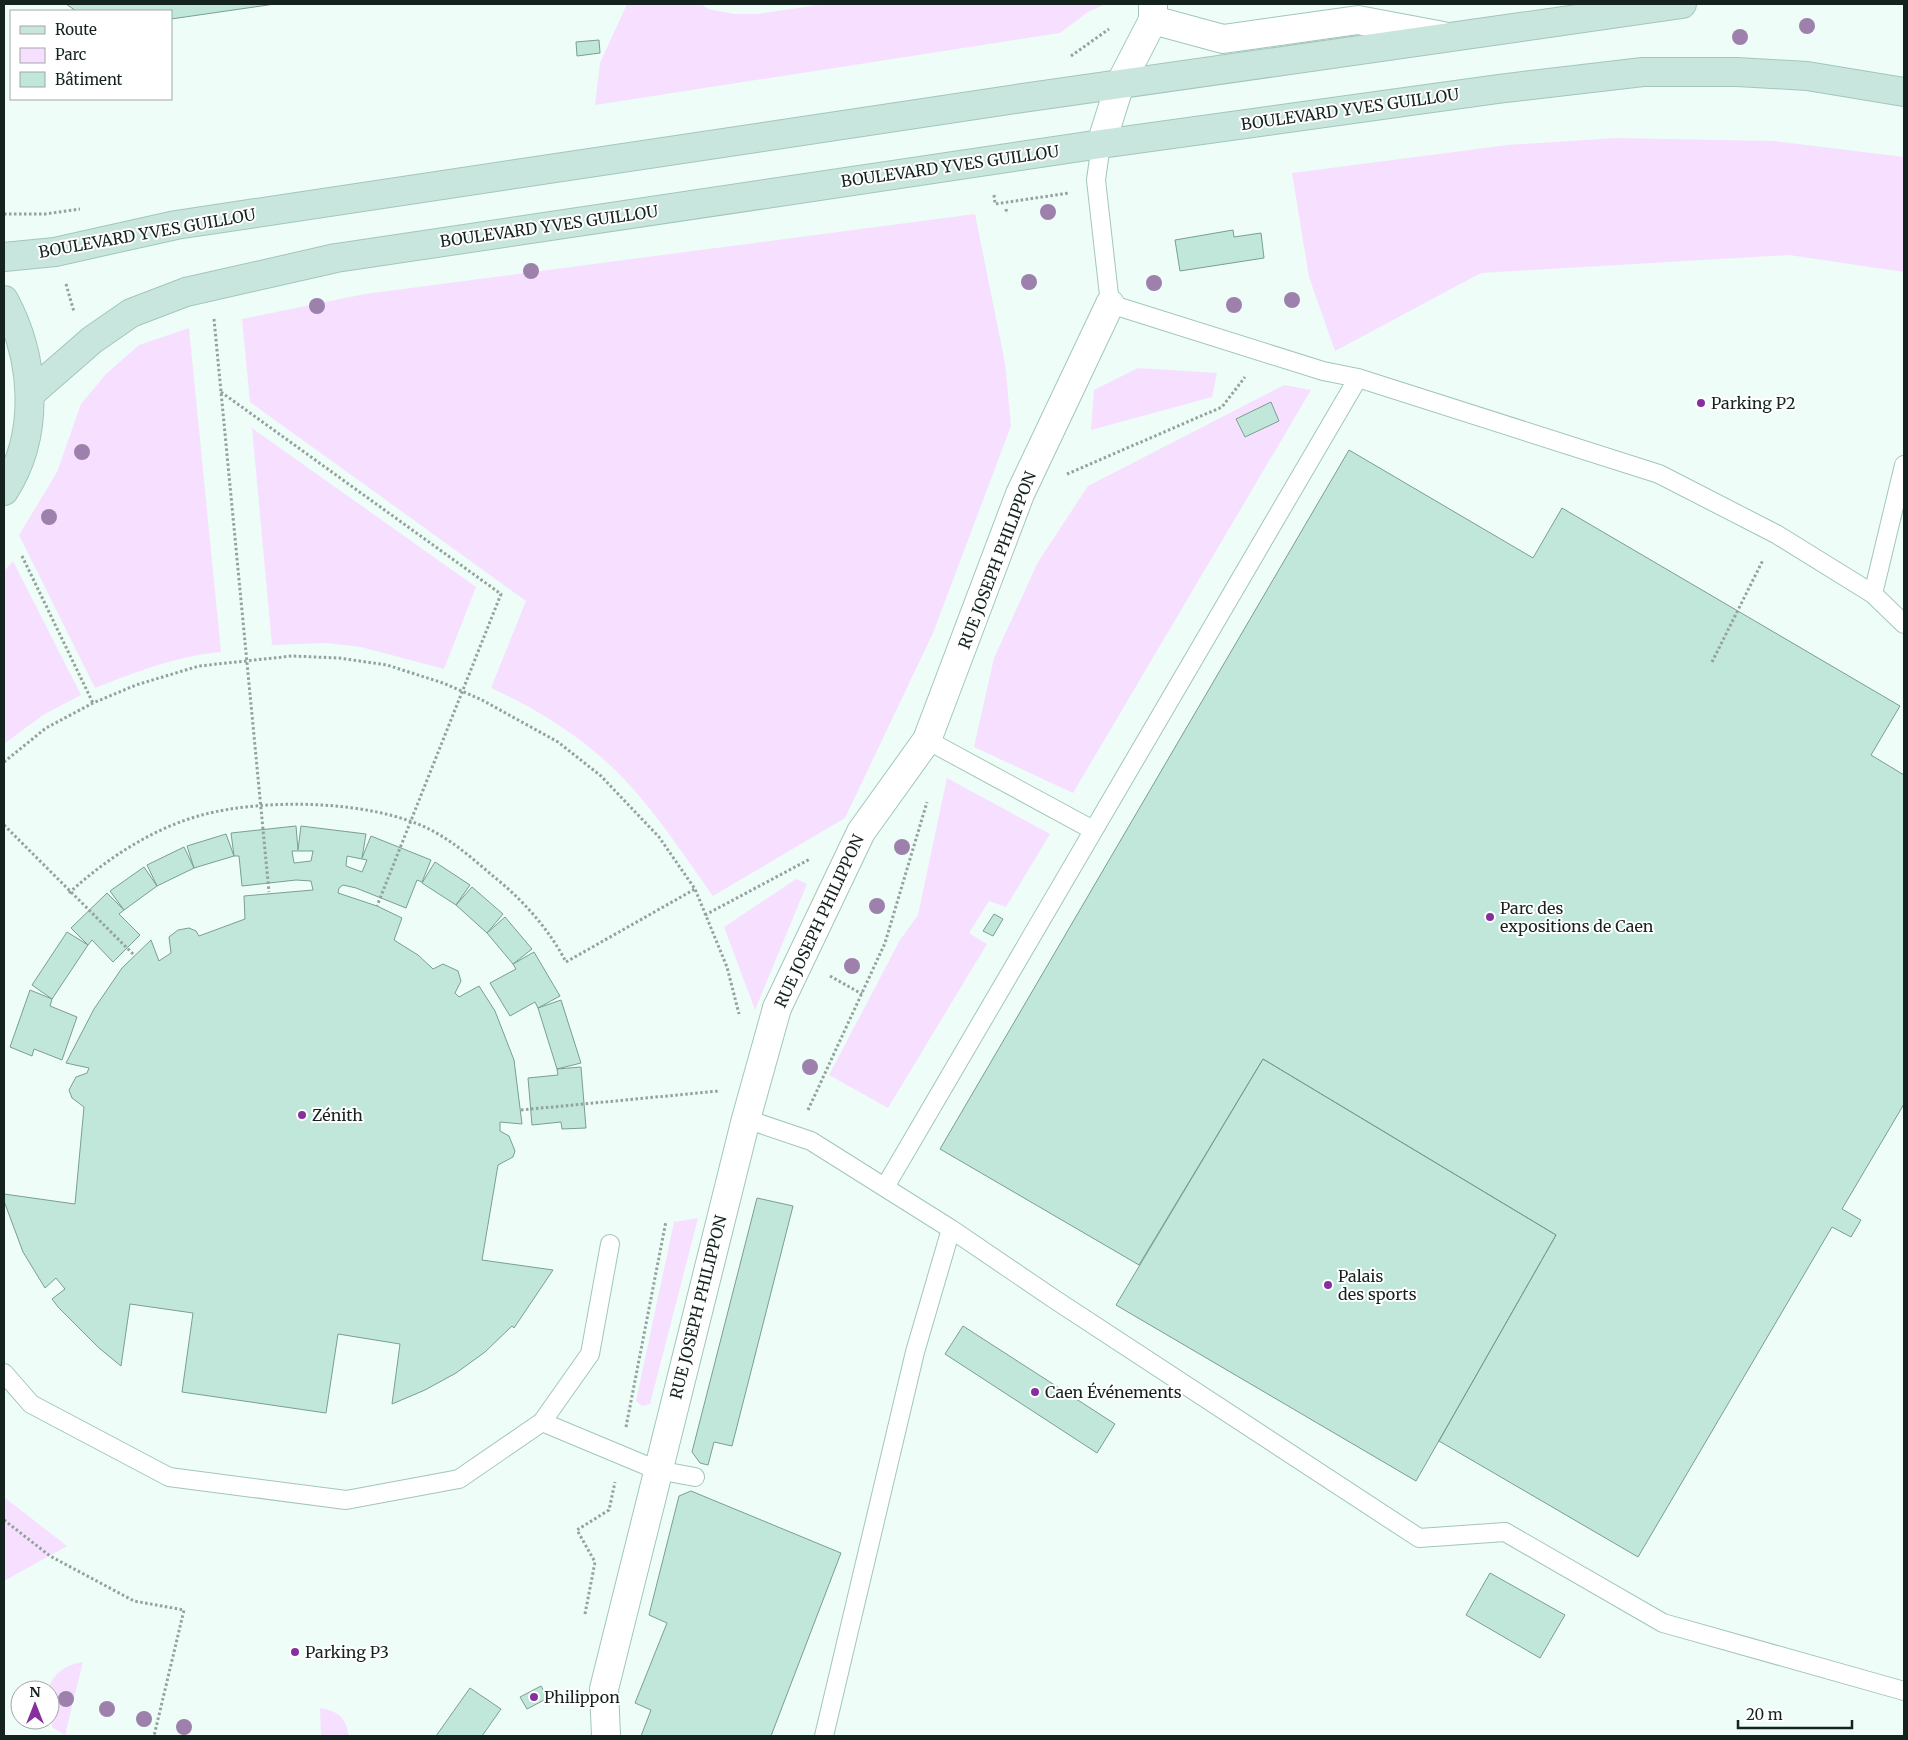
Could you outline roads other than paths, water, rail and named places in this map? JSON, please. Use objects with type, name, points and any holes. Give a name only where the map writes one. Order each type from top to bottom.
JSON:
[{"type":"main road","name":"BOULEVARD YVES GUILLOU","points":[[4,257],[54,252],[176,225],[1120,84],[1682,4]]},
{"type":"main road","name":"BOULEVARD YVES GUILLOU","points":[[30,394],[92,340],[131,313],[186,292],[336,258],[1101,144],[1498,89],[1642,72],[1737,72],[1807,76],[1904,92]]},
{"type":"main road","points":[[4,300],[15,321],[26,357],[30,394],[25,440],[10,482],[4,491]]},
{"type":"street","name":"BOULEVARD YVES GUILLOU","points":[[1153,12],[1223,38],[1358,20],[1447,37]]},
{"type":"street","points":[[1101,144],[1120,84],[1153,12]]},
{"type":"street","name":"RUE JOSEPH PHILIPPON","points":[[606,1736],[604,1689],[657,1470],[746,1119],[777,1008],[861,832],[927,740],[1020,494],[1110,304]]},
{"type":"lane","points":[[1101,144],[1097,189],[1110,304],[1323,371],[1358,378],[1659,474],[1776,534],[1873,594],[1904,624]]},
{"type":"lane","points":[[885,1187],[1358,378]]},
{"type":"lane","points":[[1873,594],[1904,465]]},
{"type":"lane","points":[[927,740],[1093,830]]},
{"type":"lane","points":[[746,1119],[811,1141],[951,1228],[1054,1299],[1419,1538],[1505,1532],[1662,1624],[1904,1691]]},
{"type":"lane","points":[[824,1736],[915,1352],[951,1228]]},
{"type":"lane","points":[[4,1373],[31,1404],[169,1477],[346,1500],[459,1479],[542,1422],[590,1354],[610,1244]]},
{"type":"lane","points":[[542,1422],[657,1470],[695,1477]]},
{"type":"place","name":"Parking P2","points":[[1701,403]]},
{"type":"place","name":"Parc des expositions de Caen","points":[[1490,917]]},
{"type":"place","name":"Zénith","points":[[302,1115]]},
{"type":"place","name":"Palais des sports","points":[[1328,1285]]},
{"type":"place","name":"Caen Événements","points":[[1035,1392]]},
{"type":"place","name":"Parking P3","points":[[295,1652]]},
{"type":"place","name":"Philippon","points":[[534,1697]]}]
